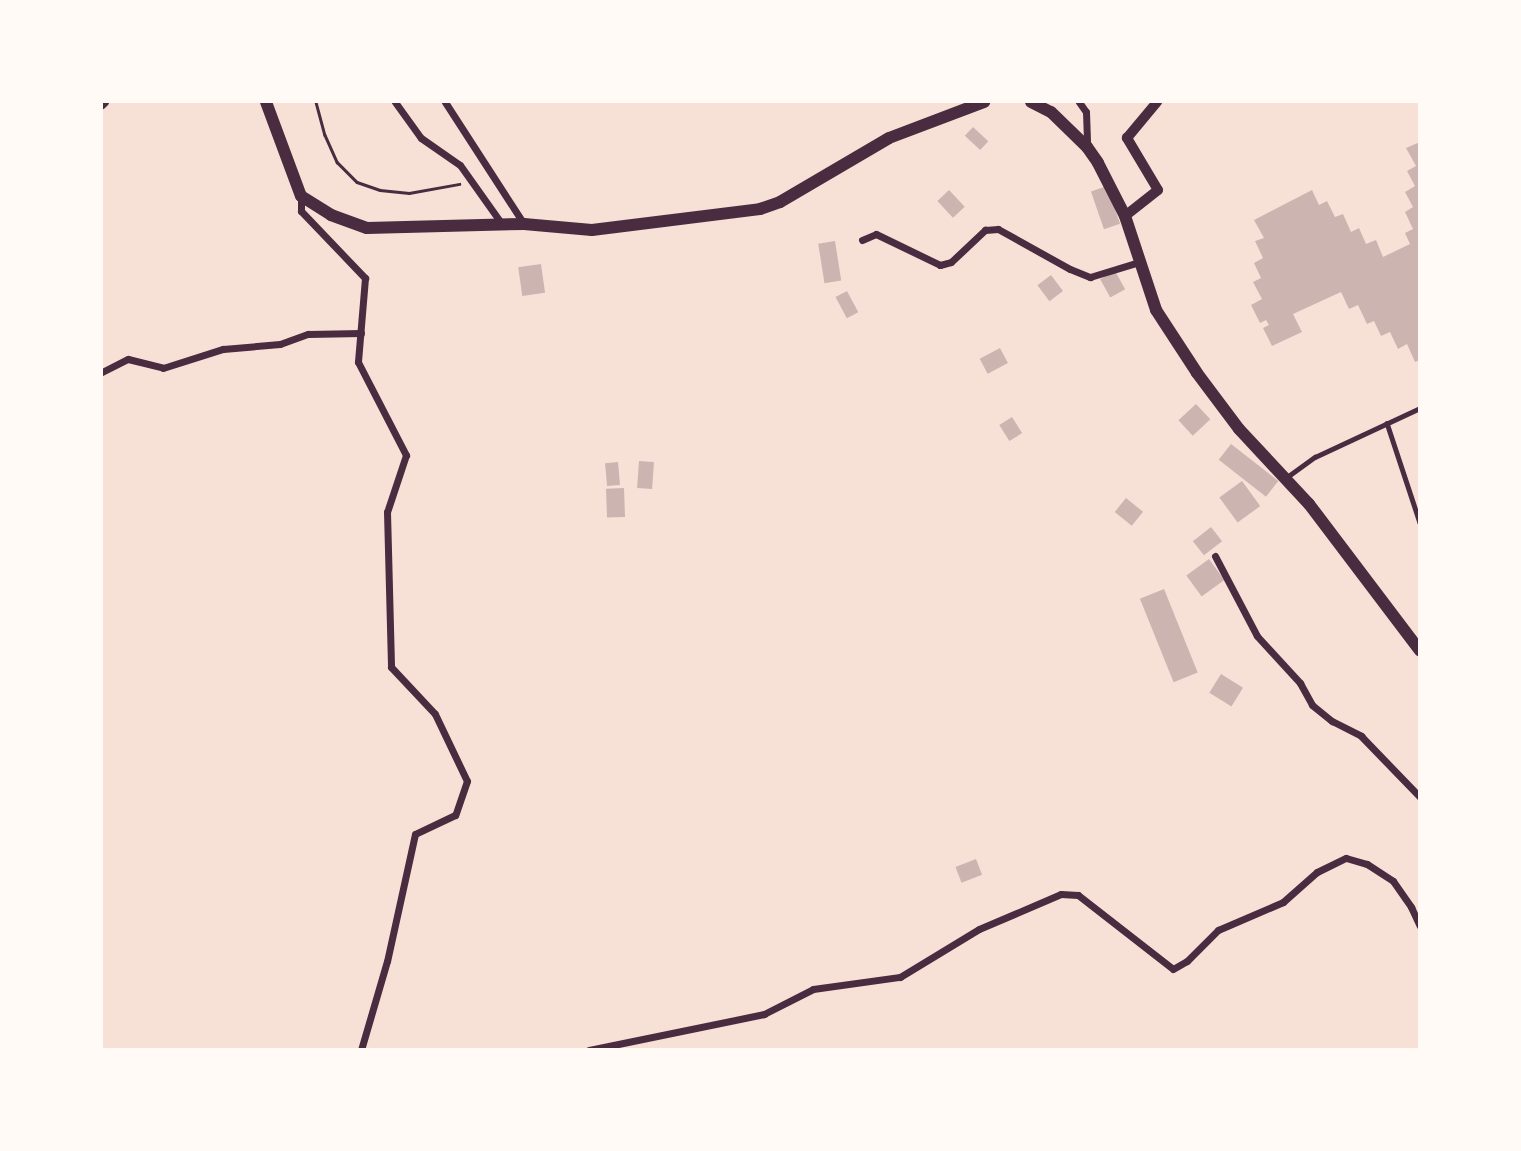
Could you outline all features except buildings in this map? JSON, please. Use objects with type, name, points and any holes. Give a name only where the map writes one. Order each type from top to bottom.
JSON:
[{"type":"main road","points":[[266,102],[301,197],[331,215],[367,228],[502,223],[592,230],[760,209],[780,202],[889,138],[984,102]]},
{"type":"main road","points":[[1031,102],[1051,112],[1087,147],[1125,216],[1157,310],[1197,373],[1239,429],[1285,478],[1419,651]]},
{"type":"street","points":[[396,102],[421,138],[460,165],[502,223]]},
{"type":"street","points":[[445,102],[524,224]]},
{"type":"street","points":[[1079,102],[1086,112],[1087,147]]},
{"type":"street","points":[[1125,216],[1158,190],[1127,138],[1157,102]]},
{"type":"street","points":[[301,197],[301,211],[365,278],[358,362],[405,455],[387,512],[391,667],[435,714],[467,781],[455,815],[415,834],[387,961],[361,1049]]},
{"type":"street","points":[[862,240],[876,234],[940,265],[951,262],[985,230],[998,229],[1070,269],[1090,277],[1139,262]]},
{"type":"street","points":[[102,372],[128,359],[163,368],[223,349],[280,344],[308,334],[362,334]]},
{"type":"street","points":[[1215,556],[1257,636],[1300,683],[1312,705],[1332,721],[1361,736],[1419,797]]},
{"type":"street","points":[[589,1049],[764,1014],[813,989],[901,977],[979,929],[1061,894],[1078,895],[1173,969],[1186,961],[1218,930],[1283,902],[1317,872],[1346,858],[1367,864],[1393,881],[1411,907],[1419,926]]},
{"type":"lane","points":[[1285,478],[1315,457],[1419,408]]},
{"type":"lane","points":[[1387,423],[1419,523]]},
{"type":"path","points":[[316,102],[325,135],[337,162],[357,182],[380,190],[409,193],[448,188],[472,180]]}]
